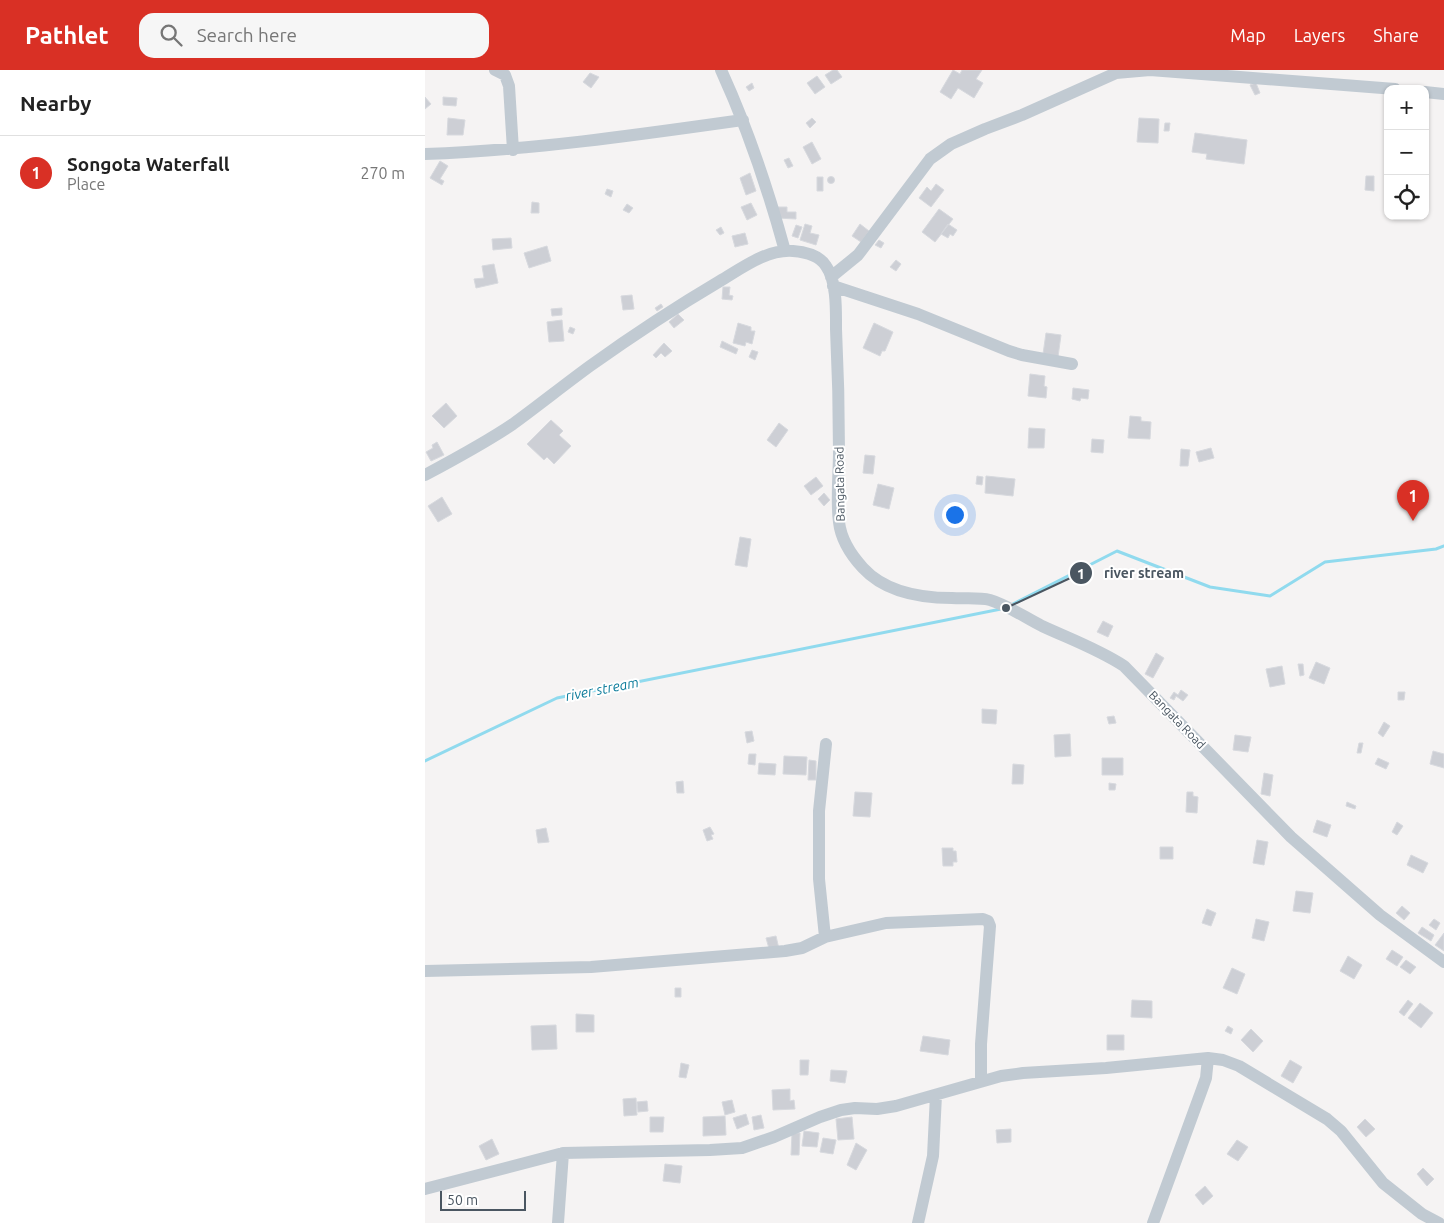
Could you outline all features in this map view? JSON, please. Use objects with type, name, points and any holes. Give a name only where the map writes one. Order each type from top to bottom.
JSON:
[{"type":"street","points":[[495,70],[505,75],[509,86],[513,150]]},
{"type":"street","points":[[721,70],[743,120],[761,170],[785,251]]},
{"type":"street","points":[[832,281],[857,255],[930,159],[968,135],[1022,115],[1116,73],[1150,70],[1384,88]]},
{"type":"street","points":[[1429,92],[1444,94]]},
{"type":"street","points":[[425,154],[513,150],[743,120]]},
{"type":"street","points":[[425,475],[465,454],[513,424],[591,366],[679,305],[745,266],[768,255],[785,251],[803,252],[813,256],[826,266],[832,281],[925,316],[1009,351],[1072,364]]},
{"type":"street","name":"Bangata Road","points":[[832,281],[835,304],[839,414],[839,521],[843,540],[852,555],[866,571],[895,589],[913,594],[939,598],[993,601],[1124,666],[1291,837],[1380,915],[1444,962]]},
{"type":"street","points":[[825,937],[819,879],[819,811],[826,744]]},
{"type":"street","points":[[425,971],[591,967],[785,951],[802,948],[825,937],[886,923],[983,919],[988,920],[990,926],[981,1044],[981,1081]]},
{"type":"street","points":[[1153,1223],[1206,1078],[1208,1058]]},
{"type":"street","points":[[425,1189],[563,1153],[742,1148],[841,1110],[855,1108],[877,1109],[896,1106],[981,1081],[1023,1073],[1106,1068],[1208,1058],[1223,1060],[1239,1066],[1327,1119],[1341,1131],[1383,1183],[1422,1214],[1439,1223]]},
{"type":"street","points":[[918,1223],[933,1156],[936,1095]]},
{"type":"street","points":[[558,1223],[563,1153]]},
{"type":"building","points":[[833,70],[837,70],[842,77],[831,84],[825,75]]},
{"type":"building","points":[[953,70],[960,74],[962,70],[982,70],[976,79],[983,83],[974,98],[958,88],[951,99],[940,92]]},
{"type":"building","points":[[590,73],[599,77],[591,88],[583,82]]},
{"type":"building","points":[[817,76],[825,87],[815,94],[807,83]]},
{"type":"building","points":[[752,83],[754,88],[749,91],[746,87]]},
{"type":"building","points":[[1256,83],[1260,93],[1255,95],[1250,85]]},
{"type":"building","points":[[425,97],[431,104],[425,109]]},
{"type":"building","points":[[443,97],[457,98],[456,106],[443,105]]},
{"type":"building","points":[[448,118],[465,120],[463,135],[447,135]]},
{"type":"building","points":[[812,118],[816,122],[810,128],[806,123]]},
{"type":"building","points":[[1139,118],[1159,119],[1158,143],[1137,142]]},
{"type":"building","points":[[1165,123],[1170,123],[1169,131],[1164,131]]},
{"type":"building","points":[[1195,133],[1247,140],[1244,164],[1206,159],[1207,154],[1192,152]]},
{"type":"building","points":[[812,142],[821,159],[812,164],[803,147]]},
{"type":"building","points":[[789,158],[793,166],[788,168],[784,160]]},
{"type":"building","points":[[440,161],[448,166],[440,179],[444,181],[442,185],[430,178]]},
{"type":"building","points":[[750,173],[756,191],[746,195],[740,178]]},
{"type":"building","points":[[1366,176],[1374,176],[1374,191],[1365,190]]},
{"type":"building","points":[[817,177],[823,177],[823,191],[817,191]]},
{"type":"building","points":[[831,177],[834,180],[831,183],[828,180]]},
{"type":"building","points":[[936,184],[944,190],[931,207],[919,198],[927,187],[931,191]]},
{"type":"building","points":[[607,189],[613,191],[611,197],[605,194]]},
{"type":"building","points":[[532,202],[539,203],[539,213],[531,213]]},
{"type":"building","points":[[751,203],[757,215],[747,220],[741,207]]},
{"type":"building","points":[[627,204],[633,208],[629,213],[623,210]]},
{"type":"building","points":[[777,207],[787,207],[787,212],[796,212],[796,219],[777,218]]},
{"type":"building","points":[[939,209],[953,219],[935,242],[922,232]]},
{"type":"building","points":[[805,224],[812,226],[810,233],[819,235],[816,245],[800,240]]},
{"type":"building","points":[[860,224],[869,231],[861,242],[852,236]]},
{"type":"building","points":[[948,224],[957,230],[953,236],[950,234],[948,238],[941,234]]},
{"type":"building","points":[[796,225],[802,227],[798,238],[792,236]]},
{"type":"building","points":[[721,227],[724,233],[720,235],[716,230]]},
{"type":"building","points":[[745,233],[748,244],[735,247],[732,236]]},
{"type":"building","points":[[511,238],[512,248],[493,250],[492,239]]},
{"type":"building","points":[[879,240],[884,243],[881,248],[875,245]]},
{"type":"building","points":[[547,246],[551,261],[529,268],[524,253]]},
{"type":"building","points":[[896,260],[901,264],[896,271],[890,267]]},
{"type":"building","points":[[494,264],[498,283],[476,288],[474,279],[484,278],[482,266]]},
{"type":"building","points":[[723,287],[730,287],[729,295],[733,296],[732,300],[722,299]]},
{"type":"building","points":[[632,295],[634,309],[623,310],[621,296]]},
{"type":"building","points":[[661,304],[663,307],[657,311],[655,308]]},
{"type":"building","points":[[562,308],[562,315],[552,316],[551,309]]},
{"type":"building","points":[[678,314],[684,320],[674,328],[669,322]]},
{"type":"building","points":[[562,320],[564,341],[549,342],[547,322]]},
{"type":"building","points":[[738,323],[751,327],[751,331],[755,331],[752,344],[746,342],[745,346],[733,343]]},
{"type":"building","points":[[874,323],[893,332],[885,351],[882,351],[880,356],[863,348]]},
{"type":"building","points":[[570,327],[575,329],[573,334],[568,332]]},
{"type":"building","points":[[1046,333],[1061,335],[1058,357],[1043,354]]},
{"type":"building","points":[[722,341],[738,349],[736,354],[720,347]]},
{"type":"building","points":[[664,343],[672,351],[665,357],[661,353],[656,358],[653,355]]},
{"type":"building","points":[[752,350],[758,352],[755,360],[749,357]]},
{"type":"building","points":[[1030,374],[1045,376],[1046,398],[1028,396]]},
{"type":"building","points":[[1073,388],[1089,390],[1088,399],[1081,398],[1080,401],[1072,399]]},
{"type":"building","points":[[446,403],[457,416],[444,428],[432,416]]},
{"type":"building","points":[[1130,416],[1141,417],[1141,421],[1151,422],[1150,439],[1128,438]]},
{"type":"building","points":[[551,420],[563,431],[559,435],[571,446],[554,464],[547,457],[544,460],[527,444]]},
{"type":"building","points":[[779,423],[788,430],[776,447],[767,440]]},
{"type":"building","points":[[1029,428],[1045,429],[1044,448],[1028,448]]},
{"type":"building","points":[[1092,439],[1104,440],[1103,453],[1091,452]]},
{"type":"building","points":[[437,442],[444,455],[431,461],[426,452],[433,448],[432,445]]},
{"type":"building","points":[[1211,448],[1214,458],[1199,462],[1196,452]]},
{"type":"building","points":[[1181,449],[1190,450],[1188,466],[1180,466]]},
{"type":"building","points":[[865,455],[875,456],[873,474],[863,473]]},
{"type":"building","points":[[977,476],[983,477],[982,485],[976,484]]},
{"type":"building","points":[[986,476],[1015,479],[1013,496],[985,493]]},
{"type":"building","points":[[816,477],[823,486],[811,495],[804,486]]},
{"type":"building","points":[[878,484],[894,488],[889,509],[873,505]]},
{"type":"building","points":[[824,493],[830,500],[824,506],[818,499]]},
{"type":"building","points":[[442,497],[452,514],[438,522],[428,506]]},
{"type":"building","points":[[740,537],[751,539],[747,567],[735,565]]},
{"type":"building","points":[[1103,621],[1113,626],[1108,637],[1097,632]]},
{"type":"building","points":[[1156,653],[1164,658],[1153,678],[1145,674]]},
{"type":"building","points":[[1316,662],[1330,668],[1324,684],[1309,678]]},
{"type":"building","points":[[1298,664],[1303,664],[1304,675],[1300,676]]},
{"type":"building","points":[[1282,666],[1285,684],[1270,687],[1266,669]]},
{"type":"building","points":[[1181,690],[1188,695],[1183,701],[1176,696],[1174,700],[1170,698],[1174,692],[1178,695]]},
{"type":"building","points":[[1398,692],[1405,692],[1404,700],[1398,700]]},
{"type":"building","points":[[982,709],[997,710],[996,724],[982,723]]},
{"type":"building","points":[[1114,716],[1116,723],[1109,724],[1107,717]]},
{"type":"building","points":[[1384,722],[1390,726],[1383,737],[1378,733]]},
{"type":"building","points":[[752,731],[754,741],[747,743],[745,732]]},
{"type":"building","points":[[1070,734],[1071,756],[1055,757],[1054,735]]},
{"type":"building","points":[[1235,735],[1251,737],[1248,752],[1233,750]]},
{"type":"building","points":[[1359,743],[1363,743],[1361,753],[1357,753]]},
{"type":"building","points":[[1433,751],[1444,754],[1444,768],[1430,764]]},
{"type":"building","points":[[749,754],[756,754],[755,765],[748,764]]},
{"type":"building","points":[[784,756],[807,757],[806,775],[783,774]]},
{"type":"building","points":[[1102,758],[1123,758],[1123,775],[1102,775]]},
{"type":"building","points":[[1378,758],[1389,763],[1386,769],[1375,764]]},
{"type":"building","points":[[809,760],[816,761],[816,780],[808,780]]},
{"type":"building","points":[[759,763],[776,764],[775,775],[758,774]]},
{"type":"building","points":[[1013,764],[1024,765],[1023,784],[1012,784]]},
{"type":"building","points":[[1264,773],[1273,775],[1270,796],[1261,794]]},
{"type":"building","points":[[683,781],[684,793],[677,793],[676,782]]},
{"type":"building","points":[[1109,783],[1116,784],[1115,790],[1109,790]]},
{"type":"building","points":[[855,792],[872,793],[870,817],[853,816]]},
{"type":"building","points":[[1187,792],[1193,792],[1193,796],[1198,797],[1197,813],[1186,812]]},
{"type":"building","points":[[1347,802],[1356,806],[1355,809],[1346,806]]},
{"type":"building","points":[[1317,820],[1331,825],[1327,837],[1313,832]]},
{"type":"building","points":[[1397,822],[1403,826],[1397,835],[1392,832]]},
{"type":"building","points":[[710,827],[714,834],[711,835],[713,839],[707,841],[703,830]]},
{"type":"building","points":[[546,828],[549,842],[538,843],[536,830]]},
{"type":"building","points":[[1257,840],[1268,842],[1264,865],[1253,863]]},
{"type":"building","points":[[1160,847],[1173,847],[1173,859],[1160,859]]},
{"type":"building","points":[[942,848],[953,848],[953,851],[956,851],[957,862],[953,862],[953,866],[943,866]]},
{"type":"building","points":[[1411,855],[1428,863],[1423,873],[1407,865]]},
{"type":"building","points":[[1296,891],[1313,893],[1310,913],[1293,911]]},
{"type":"building","points":[[1402,906],[1410,913],[1404,920],[1396,913]]},
{"type":"building","points":[[1207,909],[1216,913],[1211,926],[1202,923]]},
{"type":"building","points":[[1256,919],[1269,922],[1264,941],[1252,938]]},
{"type":"building","points":[[1434,919],[1440,923],[1436,930],[1429,925]]},
{"type":"building","points":[[1422,927],[1434,935],[1431,941],[1418,933]]},
{"type":"building","points":[[1444,933],[1444,951],[1435,945]]},
{"type":"building","points":[[776,936],[779,949],[770,952],[766,938]]},
{"type":"building","points":[[1392,950],[1403,957],[1397,966],[1386,959]]},
{"type":"building","points":[[1348,956],[1362,965],[1354,979],[1340,971]]},
{"type":"building","points":[[1406,960],[1416,967],[1410,974],[1400,967]]},
{"type":"building","points":[[1232,968],[1245,974],[1237,994],[1223,988]]},
{"type":"building","points":[[675,988],[681,988],[681,997],[675,997]]},
{"type":"building","points":[[1132,1000],[1152,1001],[1152,1018],[1131,1017]]},
{"type":"building","points":[[1408,1000],[1413,1004],[1404,1016],[1399,1012]]},
{"type":"building","points":[[1420,1003],[1433,1013],[1421,1028],[1408,1018]]},
{"type":"building","points":[[576,1014],[594,1015],[594,1032],[576,1032]]},
{"type":"building","points":[[556,1025],[557,1049],[532,1050],[531,1026]]},
{"type":"building","points":[[1228,1026],[1233,1029],[1231,1034],[1225,1031]]},
{"type":"building","points":[[1251,1029],[1263,1041],[1253,1052],[1241,1040]]},
{"type":"building","points":[[1107,1035],[1124,1035],[1124,1050],[1107,1050]]},
{"type":"building","points":[[923,1036],[950,1040],[948,1055],[920,1051]]},
{"type":"building","points":[[800,1060],[809,1060],[808,1075],[800,1075]]},
{"type":"building","points":[[1290,1060],[1302,1067],[1293,1083],[1281,1076]]},
{"type":"building","points":[[681,1063],[689,1065],[686,1078],[679,1077]]},
{"type":"building","points":[[831,1070],[847,1071],[845,1083],[830,1081]]},
{"type":"building","points":[[790,1089],[790,1101],[794,1100],[795,1109],[773,1110],[772,1090]]},
{"type":"building","points":[[636,1098],[637,1115],[624,1116],[623,1099]]},
{"type":"building","points":[[732,1100],[735,1112],[725,1115],[722,1102]]},
{"type":"building","points":[[647,1101],[648,1111],[638,1112],[637,1102]]},
{"type":"building","points":[[746,1114],[749,1124],[737,1129],[733,1118]]},
{"type":"building","points":[[761,1115],[764,1128],[754,1130],[752,1117]]},
{"type":"building","points":[[725,1116],[726,1135],[703,1136],[703,1117]]},
{"type":"building","points":[[650,1117],[664,1117],[663,1132],[650,1132]]},
{"type":"building","points":[[852,1117],[854,1139],[838,1140],[836,1119]]},
{"type":"building","points":[[1365,1119],[1375,1129],[1366,1137],[1357,1127]]},
{"type":"building","points":[[1011,1129],[1011,1142],[997,1143],[996,1130]]},
{"type":"building","points":[[804,1131],[819,1133],[817,1147],[802,1146]]},
{"type":"building","points":[[792,1133],[800,1133],[799,1155],[791,1155]]},
{"type":"building","points":[[823,1138],[836,1140],[833,1154],[820,1152]]},
{"type":"building","points":[[492,1139],[499,1154],[486,1160],[479,1146]]},
{"type":"building","points":[[1237,1140],[1248,1147],[1238,1161],[1227,1154]]},
{"type":"building","points":[[856,1143],[867,1150],[856,1170],[847,1165]]},
{"type":"building","points":[[665,1164],[682,1166],[680,1183],[663,1181]]},
{"type":"building","points":[[1423,1168],[1434,1179],[1427,1186],[1417,1174]]},
{"type":"building","points":[[1205,1186],[1213,1196],[1203,1205],[1195,1195]]},
{"type":"waterway","name":"river stream","points":[[1011,605],[1117,551],[1210,587],[1270,596],[1325,562],[1436,549],[1444,546]]},
{"type":"waterway","name":"river stream","points":[[425,761],[557,698],[1001,609]]},
{"type":"place","name":"Songota Waterfall","points":[[1413,521]]},
{"type":"place","name":"river stream","points":[[1006,608]]}]
